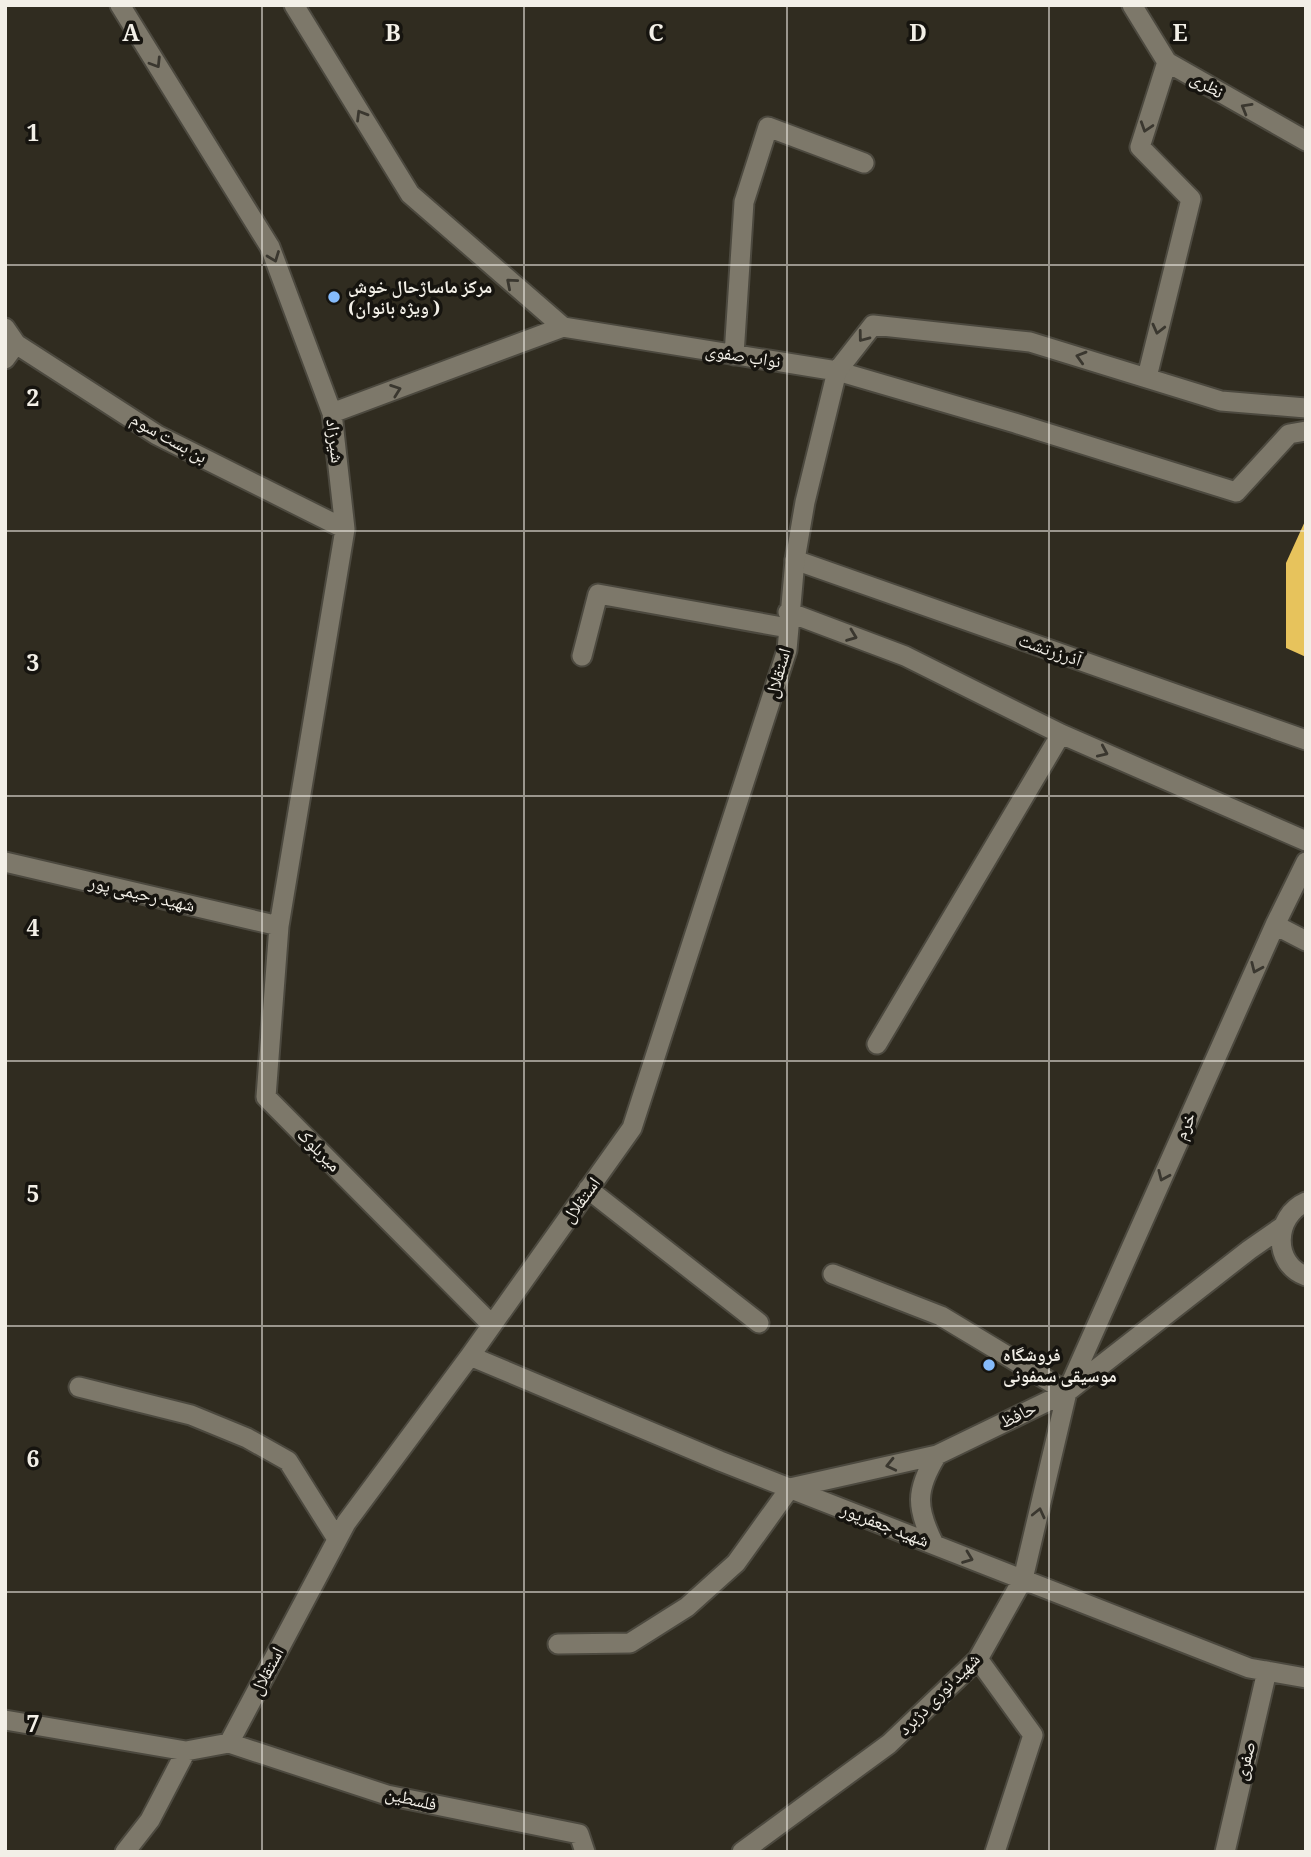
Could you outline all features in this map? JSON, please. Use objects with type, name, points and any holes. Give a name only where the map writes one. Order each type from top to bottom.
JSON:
[{"type":"street","name":"شیرزاد","points":[[120,5],[270,247],[332,414],[345,529],[279,926]]},
{"type":"street","points":[[294,5],[410,194],[563,327],[332,414]]},
{"type":"street","name":"نظری","points":[[1132,5],[1167,62],[1306,141]]},
{"type":"street","points":[[1147,377],[1191,199],[1140,148],[1167,62]]},
{"type":"street","points":[[734,355],[744,202],[768,127],[864,163]]},
{"type":"street","points":[[837,371],[873,325],[1030,342],[1221,401],[1306,408]]},
{"type":"street","name":"نواب صفوی","points":[[563,327],[837,371],[1016,423],[1236,492],[1289,434],[1306,431]]},
{"type":"street","name":"بن بست سوم","points":[[9,343],[157,435],[345,529]]},
{"type":"street","name":"استقلال","points":[[229,1743],[346,1523],[470,1356],[632,1128],[787,650],[794,559],[837,371]]},
{"type":"street","name":"آذرزرتشت","points":[[794,559],[1306,740]]},
{"type":"street","points":[[582,656],[598,594],[788,620],[905,656],[1061,734],[1306,841]]},
{"type":"street","points":[[877,1045],[1061,734]]},
{"type":"street","name":"شهید رحیمی پور","points":[[5,862],[279,926]]},
{"type":"street","name":"خرم","points":[[1066,1392],[1275,925],[1306,862]]},
{"type":"street","points":[[1275,925],[1306,941]]},
{"type":"street","name":"میربلوک","points":[[279,926],[266,1097],[492,1325]]},
{"type":"street","points":[[589,1189],[760,1323]]},
{"type":"street","name":"حافظ","points":[[790,1488],[937,1455],[1066,1392],[1282,1227],[1289,1215],[1306,1202]]},
{"type":"street","points":[[1282,1227],[1280,1241],[1283,1254],[1290,1266],[1306,1276]]},
{"type":"street","points":[[833,1274],[942,1316],[1066,1392]]},
{"type":"street","name":"شهید جعفرپور","points":[[470,1356],[790,1488],[1249,1668],[1306,1678]]},
{"type":"street","points":[[79,1387],[191,1415],[247,1438],[288,1461],[337,1539]]},
{"type":"street","name":"شهید نوری دژبرد","points":[[742,1852],[889,1744],[978,1659],[1023,1580],[1066,1392]]},
{"type":"street","points":[[934,1545],[922,1520],[920,1499],[926,1473],[937,1455]]},
{"type":"street","points":[[558,1644],[630,1643],[687,1607],[736,1563],[790,1488]]},
{"type":"street","points":[[978,1659],[1032,1735],[995,1852]]},
{"type":"street","name":"صفری","points":[[1225,1852],[1267,1671]]},
{"type":"street","points":[[5,1720],[186,1751],[229,1743]]},
{"type":"street","name":"فلسطین","points":[[229,1743],[387,1795],[579,1834],[586,1852]]},
{"type":"street","points":[[125,1852],[150,1820],[186,1751]]},
{"type":"building","points":[[1306,519],[1306,657],[1286,648],[1286,563]]},
{"type":"place","name":"مرکز ماساژحال خوش (ویژه بانوان )","points":[[334,297]]},
{"type":"place","name":"فروشگاه موسیقی سمفونی","points":[[989,1365]]}]
